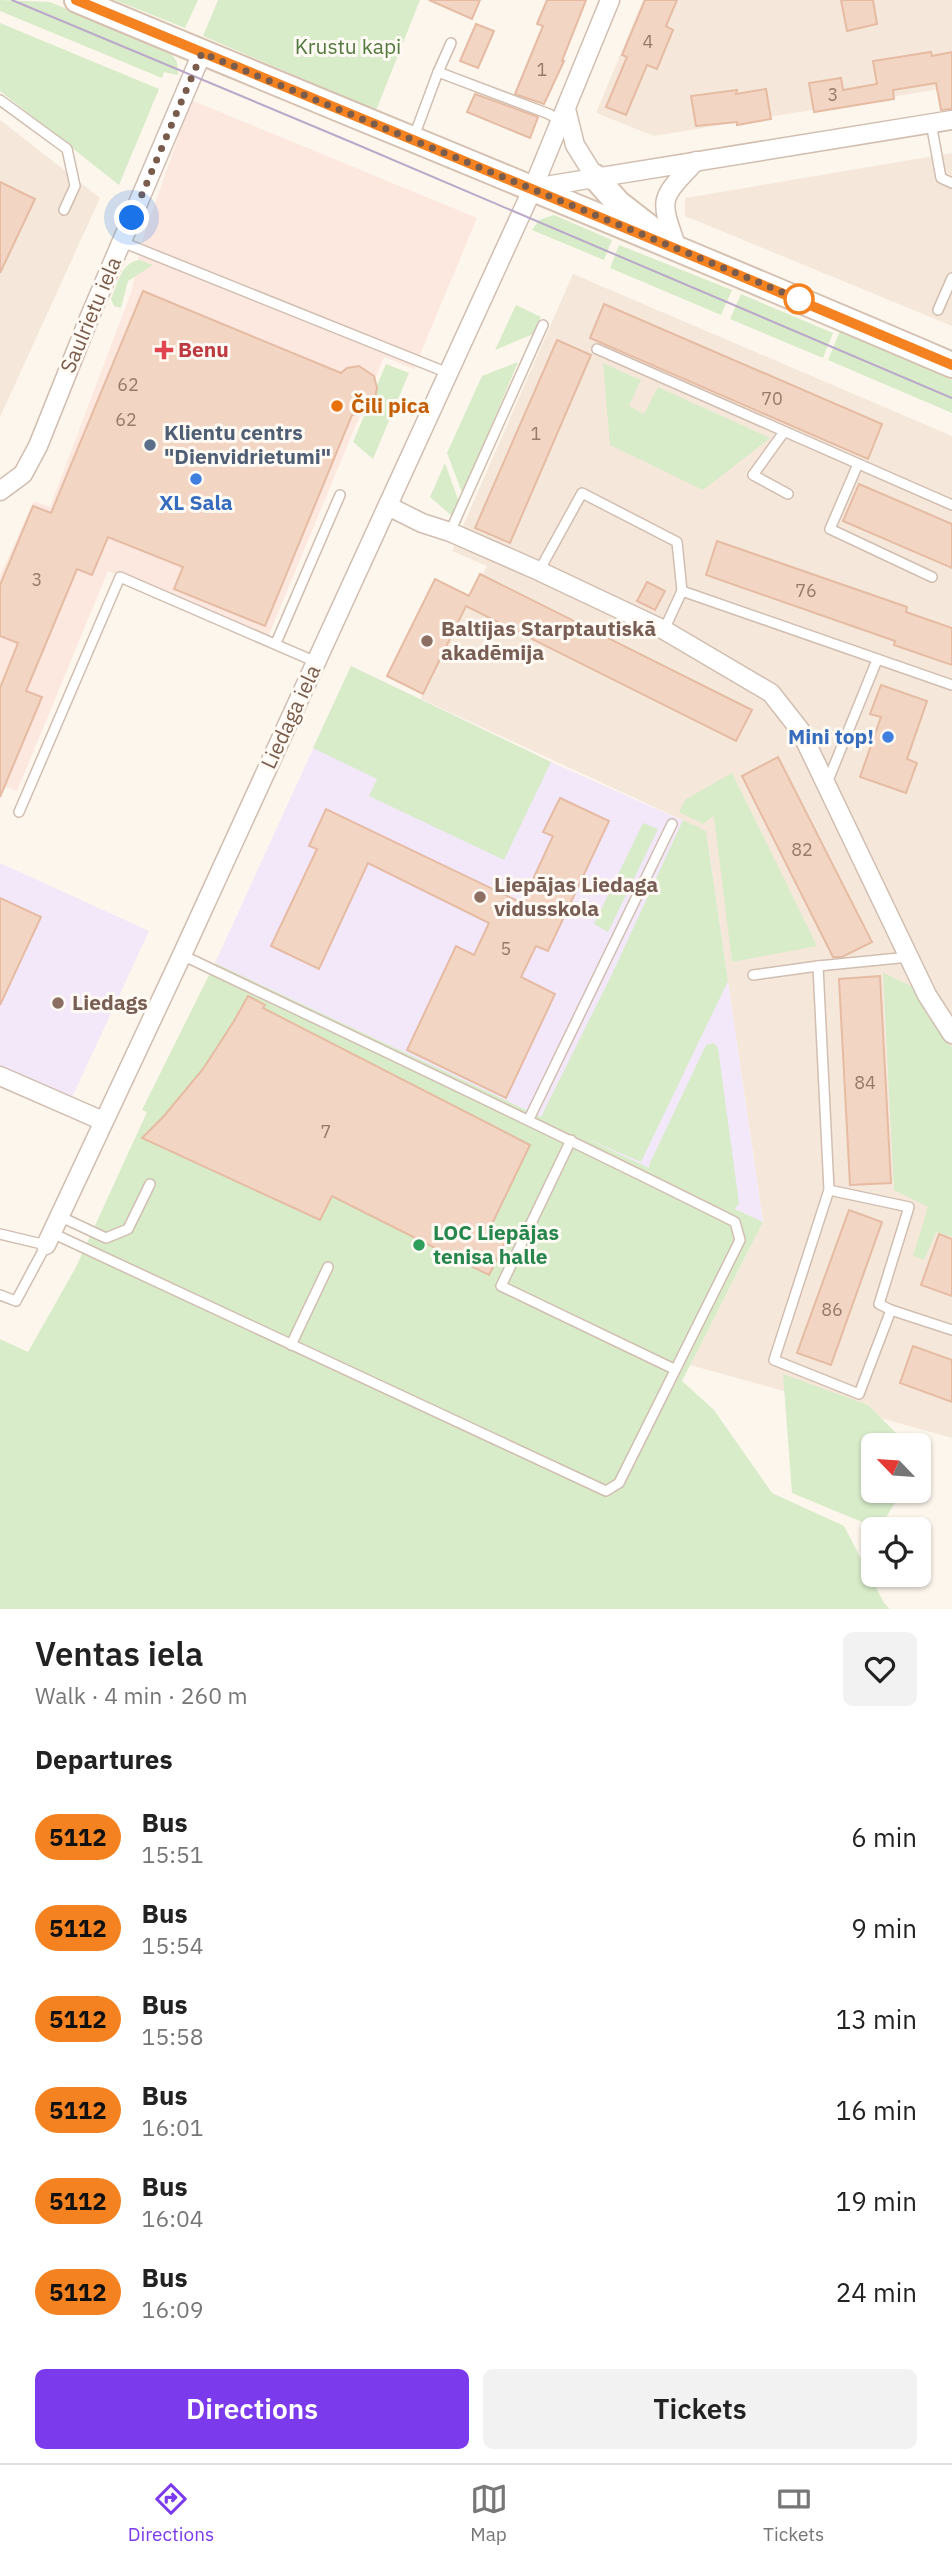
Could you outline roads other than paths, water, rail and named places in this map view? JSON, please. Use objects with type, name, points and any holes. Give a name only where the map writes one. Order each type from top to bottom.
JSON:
[{"type":"main road","points":[[77,0],[677,248],[952,365]]},
{"type":"main road","points":[[595,177],[618,203],[677,248]]},
{"type":"street","name":"Liedaga iela","points":[[52,1231],[182,955],[533,188],[610,0]]},
{"type":"street","name":"Saulrietu iela","points":[[0,491],[23,474],[38,446],[202,53]]},
{"type":"street","points":[[564,115],[575,145],[595,177]]},
{"type":"street","points":[[533,188],[952,120]]},
{"type":"street","points":[[677,248],[665,214],[667,195],[696,161]]},
{"type":"street","points":[[388,506],[664,629],[771,693],[800,730],[927,995],[952,1034]]},
{"type":"street","points":[[0,1076],[103,1121]]},
{"type":"lane","points":[[413,140],[451,43]]},
{"type":"lane","points":[[438,72],[549,114],[564,115]]},
{"type":"lane","points":[[0,100],[68,149],[75,186],[64,211]]},
{"type":"lane","points":[[931,123],[941,178],[952,183]]},
{"type":"lane","points":[[122,242],[448,373]]},
{"type":"lane","points":[[938,310],[952,278]]},
{"type":"lane","points":[[450,532],[543,325]]},
{"type":"lane","points":[[597,349],[952,506]]},
{"type":"lane","points":[[784,432],[753,475],[788,494]]},
{"type":"lane","points":[[858,464],[830,529],[932,577]]},
{"type":"lane","points":[[539,571],[582,493],[677,542],[682,591],[664,629]]},
{"type":"lane","points":[[276,643],[341,495]]},
{"type":"lane","points":[[19,812],[120,577],[316,662]]},
{"type":"lane","points":[[682,591],[952,685]]},
{"type":"lane","points":[[827,783],[877,660]]},
{"type":"lane","points":[[529,1119],[672,824]]},
{"type":"lane","points":[[52,1231],[606,1490],[619,1483],[740,1240],[735,1222],[529,1119],[384,1049],[236,983],[182,955]]},
{"type":"lane","points":[[753,975],[909,957]]},
{"type":"lane","points":[[818,966],[829,1191],[774,1360],[859,1394],[891,1310]]},
{"type":"lane","points":[[571,1140],[501,1286],[674,1369]]},
{"type":"lane","points":[[0,1234],[52,1231],[106,1238],[128,1229],[150,1184]]},
{"type":"lane","points":[[829,1191],[909,1207],[879,1304],[952,1330]]},
{"type":"lane","name":"Liedaga iela","points":[[0,1295],[16,1301],[52,1231]]},
{"type":"lane","points":[[291,1345],[328,1267]]},
{"type":"tram line","points":[[12,0],[952,398]]},
{"type":"place","name":"Benu","points":[[164,350]]},
{"type":"place","name":"Čili pica","points":[[337,406]]},
{"type":"place","name":"Klientu centrs \"Dienvidrietumi\"","points":[[150,445]]},
{"type":"place","name":"XL Sala","points":[[196,479]]},
{"type":"place","name":"Baltijas Starptautiskā akadēmija","points":[[427,641]]},
{"type":"place","name":"Mini top!","points":[[888,737]]},
{"type":"place","name":"Liepājas Liedaga vidusskola","points":[[480,897]]},
{"type":"place","name":"Liedags","points":[[58,1003]]},
{"type":"place","name":"LOC Liepājas tenisa halle","points":[[419,1245]]},
{"type":"park label","name":"Krustu kapi","points":[[348,47]]}]
